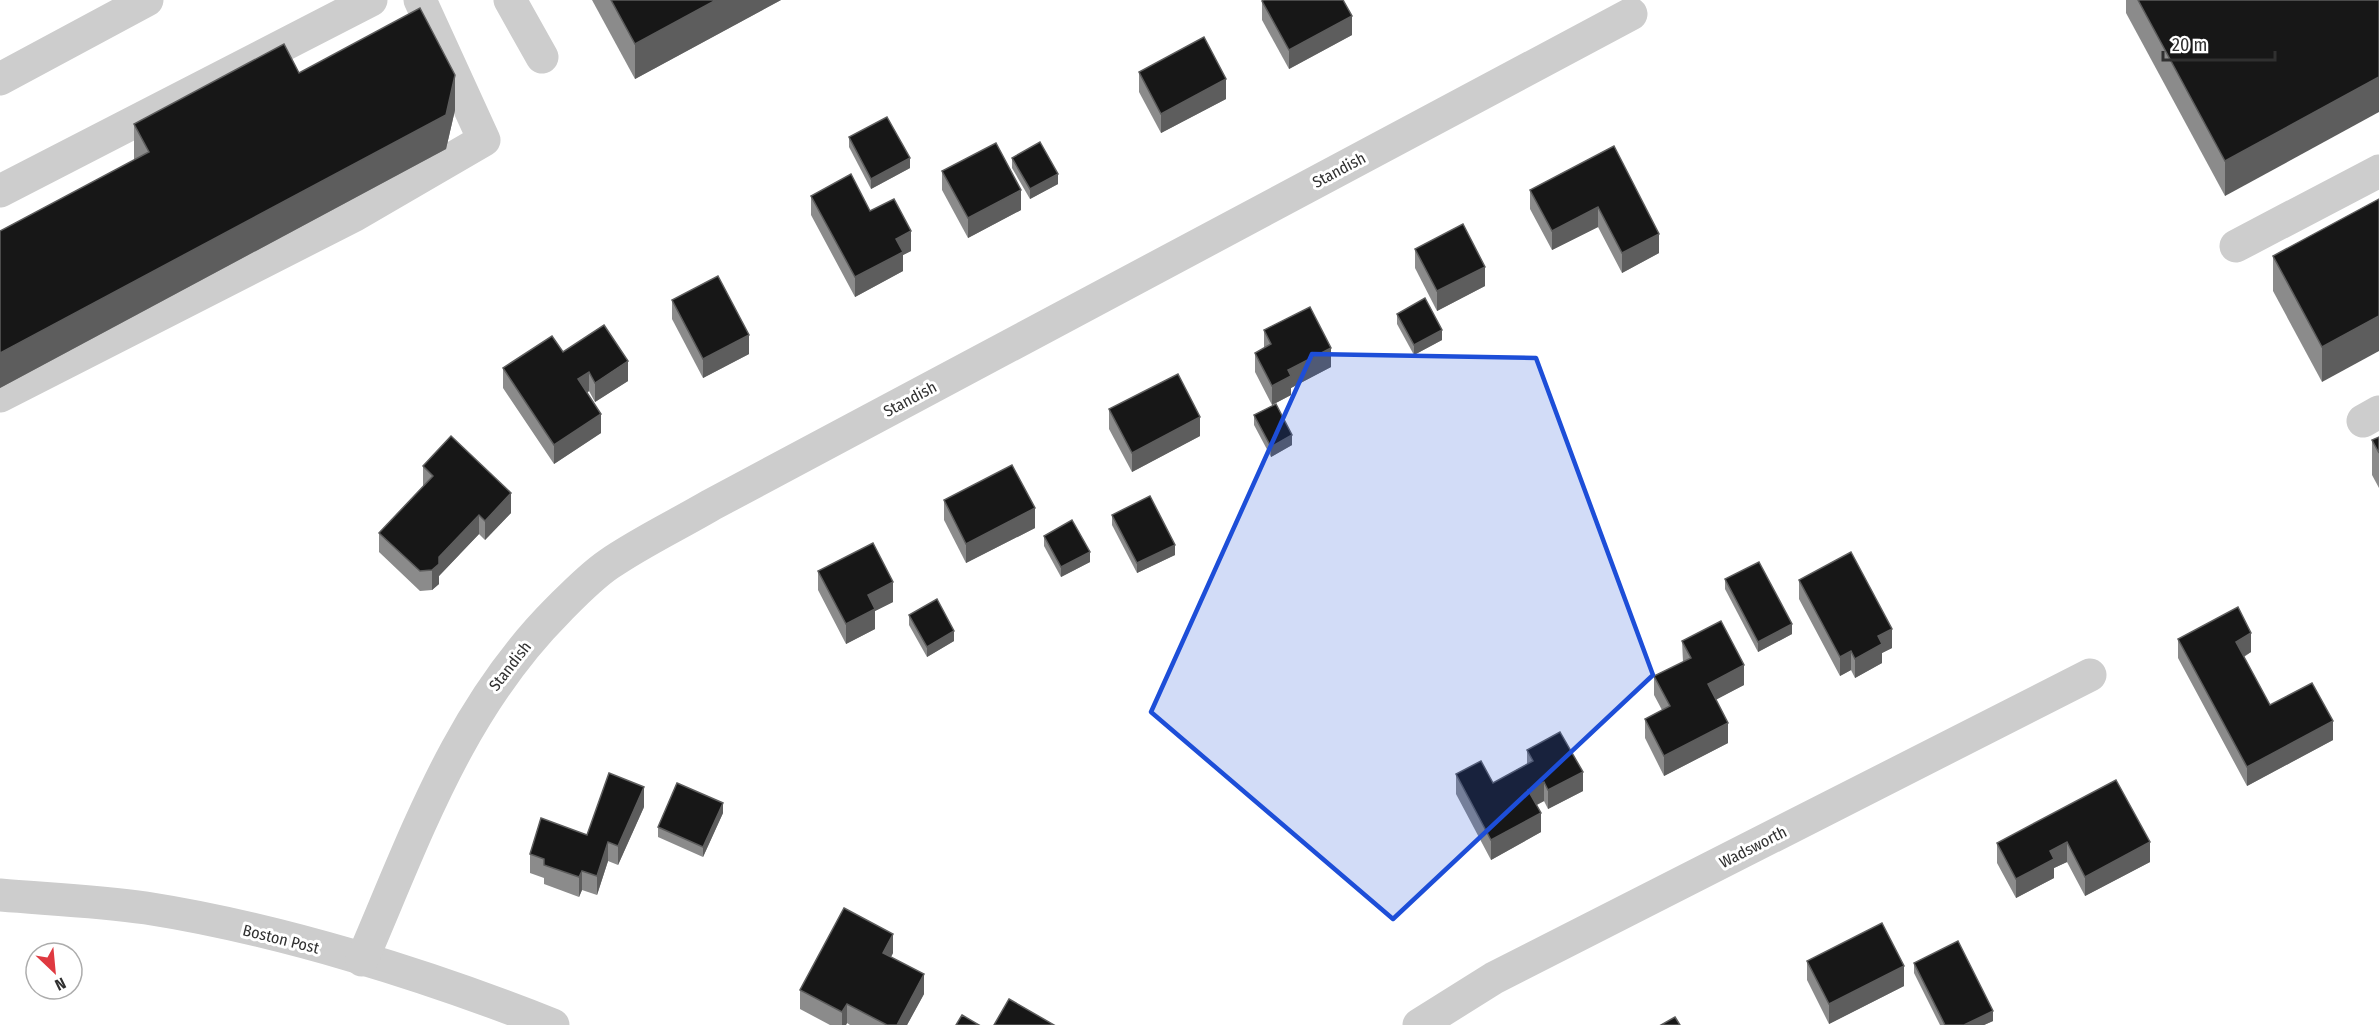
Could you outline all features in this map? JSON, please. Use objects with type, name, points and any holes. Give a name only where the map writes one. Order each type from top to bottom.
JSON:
[{"type":"street","points":[[0,79],[147,0]]},
{"type":"street","points":[[0,190],[371,0]]},
{"type":"street","points":[[0,396],[355,215],[484,140],[420,0]]},
{"type":"street","points":[[510,0],[542,57]]},
{"type":"street","name":"Standish","points":[[362,960],[440,778],[479,707],[506,668],[537,631],[608,565],[711,506],[1631,14]]},
{"type":"street","points":[[2236,246],[2379,171]]},
{"type":"street","name":"Wadsworth","points":[[1419,1025],[1494,978],[2090,675]]},
{"type":"street","name":"Boston Post","points":[[0,895],[146,908],[263,933],[411,974],[553,1025]]},
{"type":"highlighted area","points":[[1312,354],[1536,358],[1653,675],[1393,919],[1151,712]]},
{"type":"building","points":[[611,0],[716,0],[635,44]]},
{"type":"building","points":[[1343,0],[1352,16],[1289,50],[1262,1]]},
{"type":"building","points":[[2138,0],[2379,0],[2379,77],[2225,161]]},
{"type":"building","points":[[420,8],[455,75],[446,115],[0,353],[0,231],[149,152],[134,124],[284,44],[299,73]]},
{"type":"building","points":[[1204,37],[1226,79],[1161,114],[1139,72]]},
{"type":"building","points":[[887,117],[910,158],[871,179],[849,137]]},
{"type":"building","points":[[1040,142],[1058,174],[1030,189],[1012,158]]},
{"type":"building","points":[[996,143],[1021,190],[968,218],[942,171]]},
{"type":"building","points":[[1614,146],[1659,234],[1622,253],[1598,207],[1552,231],[1530,190]]},
{"type":"building","points":[[851,174],[870,211],[894,199],[911,231],[896,239],[903,252],[855,277],[811,196]]},
{"type":"building","points":[[2379,199],[2379,316],[2322,347],[2273,256]]},
{"type":"building","points":[[1463,224],[1485,267],[1437,291],[1415,249]]},
{"type":"building","points":[[718,276],[749,335],[703,359],[672,300]]},
{"type":"building","points":[[1425,298],[1442,330],[1414,345],[1397,314]]},
{"type":"building","points":[[1310,307],[1331,348],[1288,370],[1291,376],[1272,386],[1255,353],[1271,344],[1264,330]]},
{"type":"building","points":[[604,325],[628,361],[595,383],[589,372],[578,379],[601,414],[554,445],[503,368],[552,336],[563,352]]},
{"type":"building","points":[[1178,374],[1200,417],[1132,453],[1109,409]]},
{"type":"building","points":[[1276,404],[1292,435],[1271,447],[1254,415]]},
{"type":"building","points":[[451,436],[511,493],[485,521],[479,515],[439,557],[439,564],[432,570],[420,571],[379,533],[433,476],[423,466]]},
{"type":"building","points":[[2379,437],[2379,453],[2372,440]]},
{"type":"building","points":[[1012,465],[1035,508],[966,544],[944,500]]},
{"type":"building","points":[[1150,496],[1175,545],[1137,563],[1112,515]]},
{"type":"building","points":[[1072,520],[1090,552],[1061,567],[1044,536]]},
{"type":"building","points":[[873,543],[893,582],[868,595],[875,609],[846,624],[818,571]]},
{"type":"building","points":[[1851,552],[1892,629],[1878,636],[1882,644],[1855,659],[1851,651],[1840,657],[1799,580]]},
{"type":"building","points":[[1759,562],[1792,624],[1758,642],[1725,579]]},
{"type":"building","points":[[937,599],[954,631],[927,647],[909,615]]},
{"type":"building","points":[[2238,607],[2251,633],[2236,642],[2270,705],[2312,683],[2333,721],[2247,767],[2178,639]]},
{"type":"building","points":[[1721,621],[1744,665],[1708,684],[1728,723],[1664,756],[1645,719],[1670,706],[1654,676],[1691,658],[1682,641]]},
{"type":"building","points":[[1560,732],[1583,772],[1548,790],[1544,782],[1528,790],[1541,813],[1491,840],[1456,774],[1481,761],[1493,783],[1533,761],[1527,750]]},
{"type":"building","points":[[609,773],[644,787],[618,846],[608,842],[597,876],[582,871],[579,877],[544,865],[544,859],[530,854],[541,818],[587,835]]},
{"type":"building","points":[[2116,780],[2150,842],[2085,877],[2067,842],[2050,851],[2054,859],[2016,879],[1997,843]]},
{"type":"building","points":[[677,783],[723,803],[703,847],[658,827]]},
{"type":"building","points":[[844,908],[893,934],[883,953],[924,974],[897,1025],[887,1025],[847,1004],[842,1012],[800,990]]},
{"type":"building","points":[[1882,923],[1904,966],[1829,1004],[1807,961]]},
{"type":"building","points":[[1958,941],[1993,1011],[1964,1025],[1945,1025],[1914,963]]},
{"type":"building","points":[[1009,999],[1054,1025],[994,1025]]},
{"type":"building","points":[[962,1015],[979,1025],[956,1025]]},
{"type":"building","points":[[1675,1017],[1680,1025],[1661,1025]]}]
